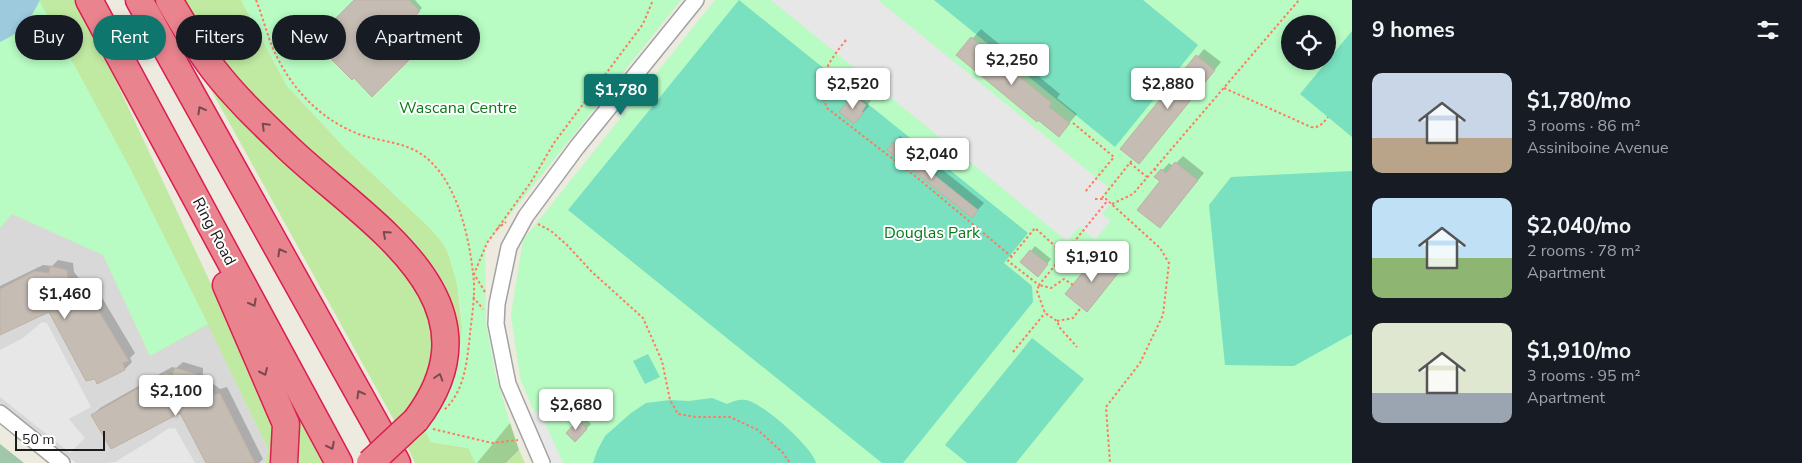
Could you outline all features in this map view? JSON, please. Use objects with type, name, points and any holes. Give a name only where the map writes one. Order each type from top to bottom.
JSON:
[{"type":"highway","name":"Ring Road","points":[[89,0],[339,463]]},
{"type":"highway","points":[[139,0],[386,455],[420,423],[440,374],[445,339],[443,324],[432,292],[409,257],[388,236],[290,151],[238,99],[213,69],[192,39],[169,0]]},
{"type":"highway","points":[[138,91],[245,328],[286,424],[284,463]]},
{"type":"street","points":[[542,463],[508,384],[496,324],[497,304],[508,247],[526,216],[583,140],[696,0]]},
{"type":"street","points":[[0,412],[62,463]]},
{"type":"path","points":[[256,0],[270,40],[284,71],[310,103],[334,121],[355,132],[414,149],[438,170],[453,194],[459,210],[474,274],[482,288],[497,304]]},
{"type":"path","points":[[443,411],[461,387],[468,356],[474,274],[488,243],[531,182],[554,144],[643,24],[653,0]]},
{"type":"path","points":[[1112,204],[1133,194],[1299,0]]},
{"type":"path","points":[[846,40],[823,75],[824,102],[827,108],[920,180],[1012,257]]},
{"type":"path","points":[[824,73],[854,97]]},
{"type":"path","points":[[1224,88],[1311,127],[1317,128],[1328,117]]},
{"type":"path","points":[[1073,123],[1114,157],[1085,192]]},
{"type":"path","points":[[1102,198],[1133,159]]},
{"type":"path","points":[[1130,163],[1147,177]]},
{"type":"path","points":[[1154,169],[1158,172]]},
{"type":"path","points":[[1095,199],[1102,198],[1108,200],[1160,248],[1169,263],[1163,315],[1140,363],[1106,407],[1109,462]]},
{"type":"path","points":[[1077,348],[1060,328],[1057,321],[1046,313],[1037,291],[1039,285],[1108,200]]},
{"type":"path","points":[[526,216],[551,231],[592,272],[643,318],[662,361],[670,400],[678,414],[696,417],[730,417],[758,430],[783,453],[790,463]]},
{"type":"path","points":[[1064,254],[1034,228],[1008,261],[1039,285],[1051,288],[1064,280],[1073,284]]},
{"type":"path","points":[[1057,321],[1073,318],[1080,309]]},
{"type":"path","points":[[1013,352],[1046,313]]},
{"type":"path","points":[[420,423],[492,443],[531,438]]},
{"type":"shaded area","points":[[771,0],[878,0],[1108,187],[1103,194],[1112,202],[1102,214],[1111,221],[1095,240],[1079,227],[1067,241]]},
{"type":"shaded area","points":[[12,214],[103,255],[150,356],[208,324],[268,449],[265,463],[76,463],[0,403],[0,228]]},
{"type":"shaded area","points":[[42,322],[47,323],[91,407],[69,419],[85,438],[70,453],[0,397],[0,350],[23,338]]},
{"type":"shaded area","points":[[540,411],[563,463],[542,463],[522,419]]},
{"type":"shaded area","points":[[175,428],[195,463],[105,463],[115,462],[167,429]]},
{"type":"green space","points":[[0,0],[39,0],[47,15],[15,15],[15,60],[72,60],[129,166],[208,324],[150,356],[103,255],[12,214],[0,228]]},
{"type":"green space","points":[[40,0],[78,0],[93,32],[93,60],[106,60],[274,423],[278,463],[265,463],[268,449],[208,325],[150,356],[103,255],[12,214],[0,228],[25,60],[83,60],[83,15],[32,15]]},
{"type":"green space","points":[[178,0],[241,0],[249,15],[188,15]]},
{"type":"green space","name":"Wascana Centre","points":[[241,0],[681,0],[485,246],[486,322],[495,373],[510,423],[477,463],[475,463],[468,448],[431,442],[426,432],[423,433],[420,428],[445,397],[456,374],[460,355],[462,327],[457,283],[443,243],[430,228],[345,148],[287,86],[273,60],[346,60],[346,15],[272,15],[272,58],[262,39],[262,15],[249,15]]},
{"type":"green space","name":"Douglas Park","points":[[715,0],[1352,0],[1352,463],[556,463],[520,378],[511,315],[523,240]]},
{"type":"green space","points":[[739,0],[1028,233],[1004,263],[1032,286],[1033,302],[903,463],[882,463],[568,210]]},
{"type":"green space","points":[[934,0],[1143,0],[1198,45],[1115,147]]},
{"type":"green space","points":[[1352,31],[1352,137],[1300,94],[1320,70],[1336,70],[1336,50]]},
{"type":"green space","points":[[262,39],[287,86],[345,148],[430,228],[443,243],[457,283],[462,327],[456,374],[445,397],[434,411],[457,334],[452,305],[444,283],[414,242],[292,135],[223,68],[218,60],[262,60]]},
{"type":"green space","points":[[214,75],[386,244],[439,327],[422,397],[395,422],[205,79]]},
{"type":"green space","points":[[1352,171],[1352,334],[1294,366],[1225,365],[1209,205],[1231,177]]},
{"type":"green space","points":[[226,272],[330,463],[298,463],[297,442]]},
{"type":"green space","points":[[1032,338],[1084,379],[1016,463],[967,463],[945,445]]},
{"type":"green space","points":[[648,354],[660,377],[645,384],[633,361]]},
{"type":"green space","points":[[477,371],[510,423],[519,450],[506,463],[475,463],[468,448]]},
{"type":"green space","points":[[712,398],[727,404],[736,400],[746,400],[764,409],[797,437],[813,456],[816,463],[593,463],[605,436],[631,413],[646,403]]},
{"type":"green space","points":[[426,432],[431,442],[468,448],[475,463],[415,463],[407,446]]},
{"type":"green space","points":[[0,444],[24,463],[0,463]]},
{"type":"green space","points":[[519,450],[525,463],[506,463]]},
{"type":"water","points":[[0,0],[40,0],[32,15],[15,15],[15,33],[0,42]]},
{"type":"building","points":[[354,0],[409,0],[420,11],[416,15],[356,15],[356,60],[409,60],[372,97],[354,78],[352,80],[332,60],[346,60],[346,15],[339,15]]},
{"type":"building","points":[[971,37],[1052,103],[1049,107],[1070,123],[1059,137],[1038,120],[1037,122],[956,55]]},
{"type":"building","points":[[1196,55],[1215,70],[1139,164],[1120,149]]},
{"type":"building","points":[[856,97],[866,105],[863,113],[854,124],[839,112],[848,101],[850,102]]},
{"type":"building","points":[[893,142],[978,210],[972,218],[887,150]]},
{"type":"building","points":[[1175,162],[1198,180],[1160,228],[1137,210],[1160,181],[1154,177],[1161,169],[1166,173]]},
{"type":"building","points":[[1030,250],[1048,264],[1038,277],[1020,262]]},
{"type":"building","points":[[1097,255],[1119,272],[1087,312],[1065,294]]},
{"type":"building","points":[[50,266],[67,270],[68,279],[74,287],[85,288],[129,361],[123,363],[125,370],[97,384],[95,379],[86,381],[49,312],[0,335],[0,289],[35,271],[49,273]]},
{"type":"building","points":[[175,368],[197,374],[197,383],[213,395],[220,393],[255,463],[206,463],[180,413],[111,449],[91,415],[165,373],[172,375]]},
{"type":"building","points":[[578,420],[587,429],[575,442],[566,433]]}]
